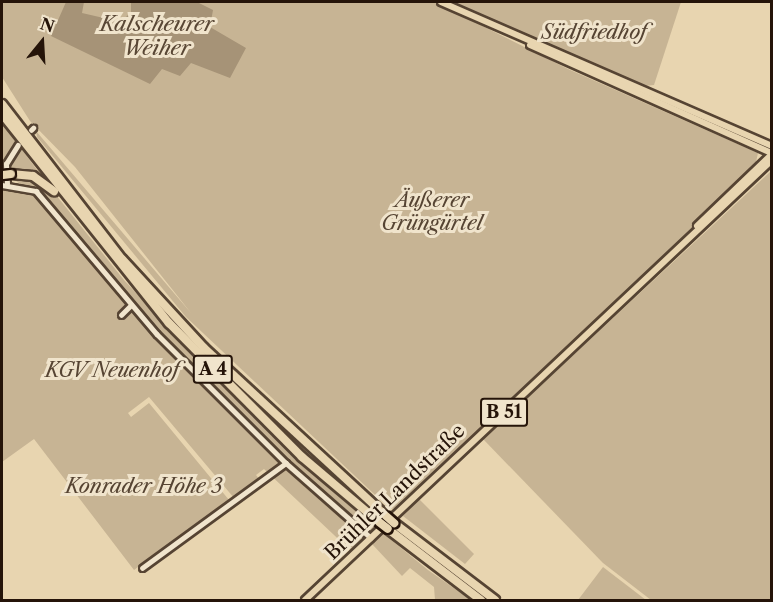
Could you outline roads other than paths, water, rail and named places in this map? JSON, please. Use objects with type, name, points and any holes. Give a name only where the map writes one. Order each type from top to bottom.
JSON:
[{"type":"highway","name":"A 4","points":[[2,97],[141,278]]},
{"type":"highway","name":"A 4","points":[[2,104],[141,278],[265,409],[382,519]]},
{"type":"highway","name":"A 4","points":[[2,114],[65,199],[231,388],[382,519],[481,600]]},
{"type":"highway","points":[[5,175],[33,176],[65,199]]},
{"type":"highway","name":"A 4","points":[[391,526],[495,600]]},
{"type":"main road","points":[[441,2],[514,35],[572,68],[757,143],[771,146]]},
{"type":"main road","points":[[757,143],[771,141]]},
{"type":"main road","points":[[757,143],[771,153]]},
{"type":"main road","points":[[757,143],[768,163]]},
{"type":"main road","name":"Brühler Landstraße","points":[[304,600],[768,163],[771,153]]},
{"type":"street","points":[[18,146],[6,164],[4,185],[36,191],[131,305],[286,463],[371,538]]},
{"type":"street","points":[[121,315],[131,305]]},
{"type":"street","points":[[142,568],[286,463]]},
{"type":"water","name":"Kalscheurer Weiher","points":[[66,2],[84,2],[82,13],[121,22],[131,12],[131,2],[197,2],[213,10],[210,27],[246,48],[230,78],[191,63],[180,76],[162,69],[150,84],[51,36]]},
{"type":"park label","name":"Südfriedhof","points":[[594,32]]},
{"type":"park label","name":"Äußerer Grüngürtel","points":[[432,212]]},
{"type":"park label","name":"KGV Neuenhof","points":[[112,370]]},
{"type":"park label","name":"Konrader Höhe 3","points":[[144,486]]}]
